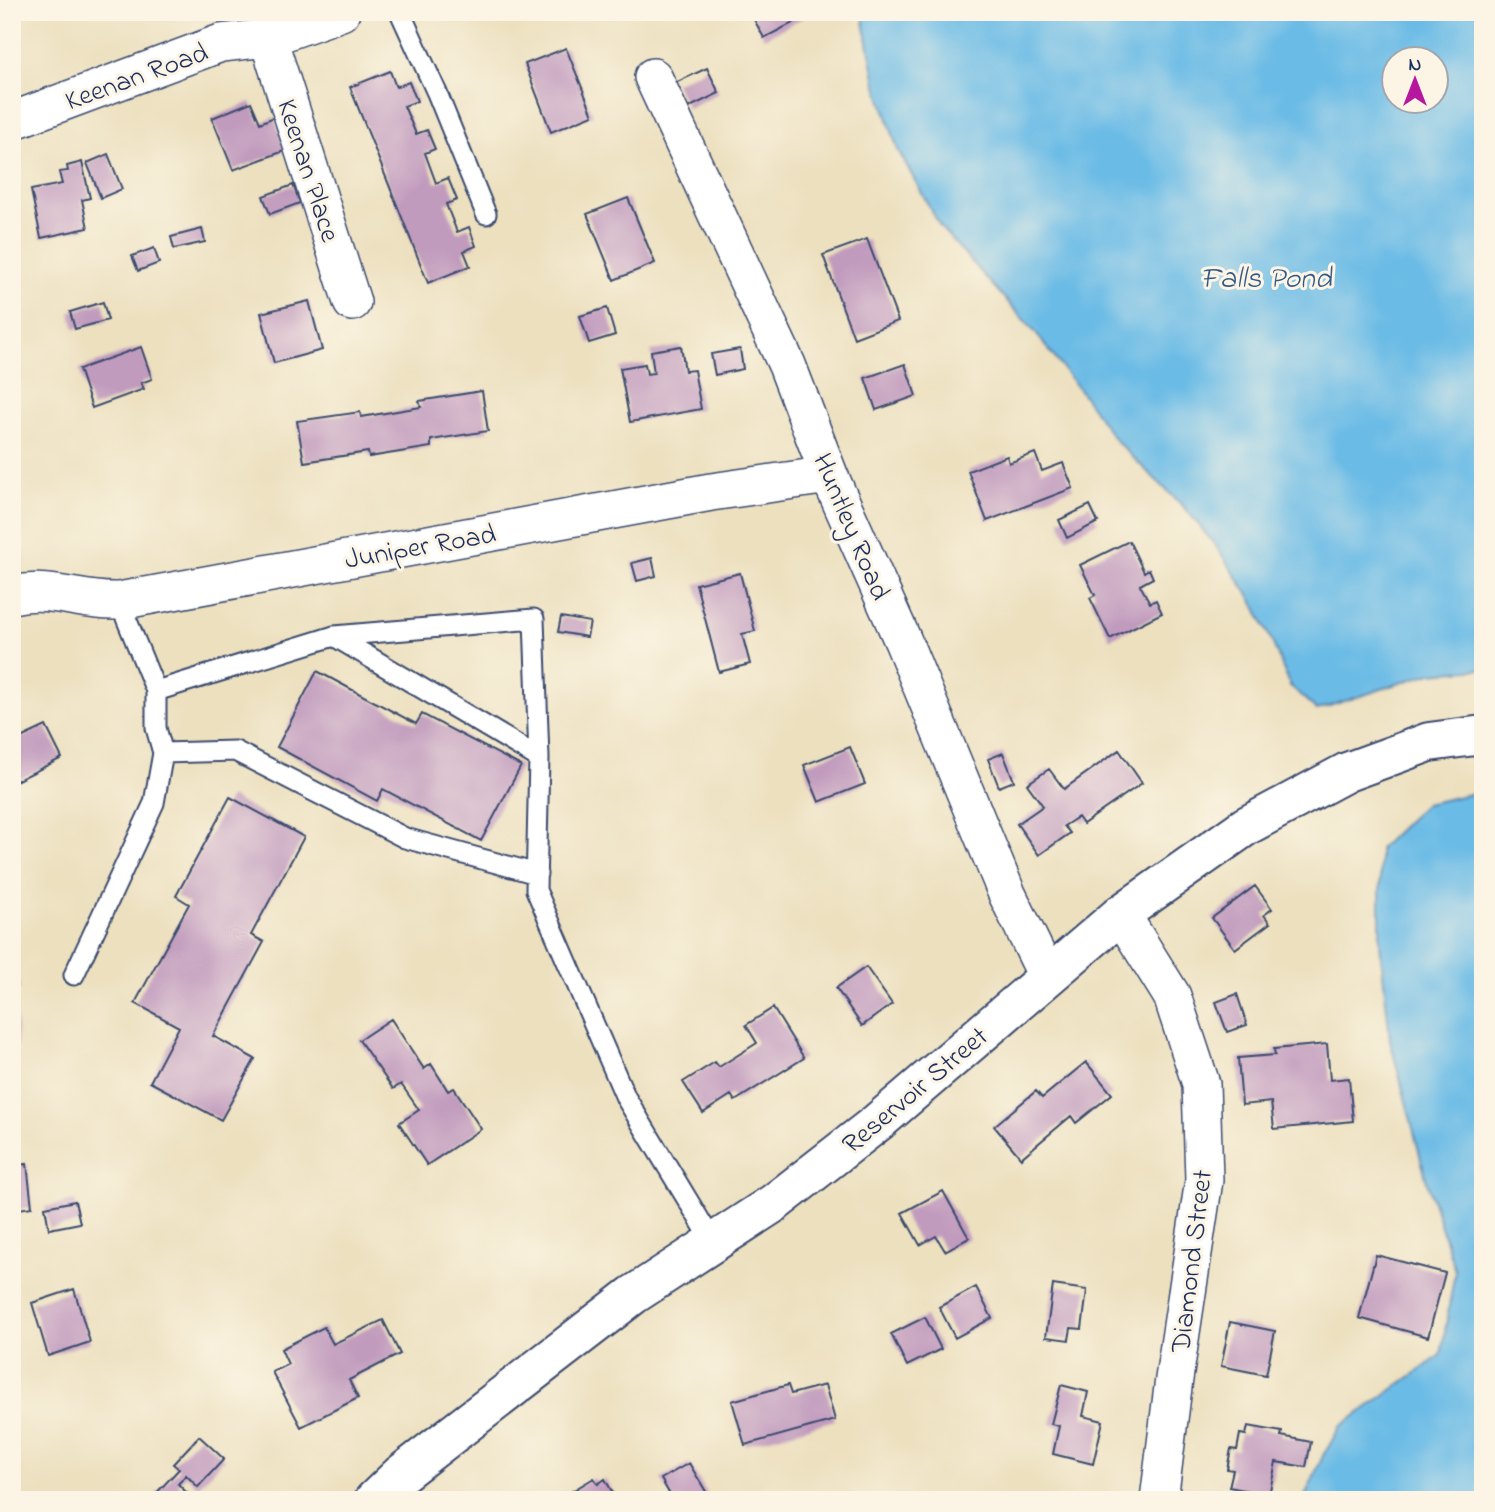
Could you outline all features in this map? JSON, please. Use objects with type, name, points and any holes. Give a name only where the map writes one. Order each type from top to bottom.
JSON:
[{"type":"street","name":"Keenan Road","points":[[12,121],[221,43],[268,38],[339,13]]},
{"type":"street","name":"Keenan Place","points":[[268,38],[352,302]]},
{"type":"street","name":"Huntley Road","points":[[653,77],[786,365],[829,475],[903,641],[1007,894],[1047,976]]},
{"type":"street","name":"Juniper Road","points":[[12,595],[45,591],[89,600],[119,601],[711,492],[829,475]]},
{"type":"street","name":"Reservoir Street","points":[[373,1500],[401,1474],[634,1295],[774,1203],[878,1122],[1121,914],[1246,826],[1347,772],[1430,742],[1483,735]]},
{"type":"street","name":"Diamond Street","points":[[1121,914],[1172,996],[1201,1084],[1204,1180],[1159,1500]]},
{"type":"lane","points":[[400,12],[437,93],[486,214]]},
{"type":"lane","points":[[74,975],[153,803],[163,753],[156,728],[156,691],[119,601]]},
{"type":"lane","points":[[156,691],[334,636],[534,620],[540,758],[536,890],[626,1098],[713,1242]]},
{"type":"lane","points":[[334,636],[540,758]]},
{"type":"lane","points":[[163,753],[235,751],[405,838],[537,874]]},
{"type":"water","name":"Falls Pond","points":[[862,12],[1483,12],[1483,669],[1431,673],[1317,710],[1290,686],[1251,598],[1216,546],[1184,507],[1116,441],[1034,331],[941,228],[898,150],[876,83]]},
{"type":"water","points":[[1483,791],[1483,1500],[1303,1500],[1340,1427],[1441,1355],[1455,1271],[1427,1182],[1390,1040],[1380,944],[1380,848],[1425,804]]},
{"type":"building","points":[[750,12],[814,12],[764,38]]},
{"type":"building","points":[[566,48],[593,115],[551,132],[525,64]]},
{"type":"building","points":[[707,68],[719,93],[688,108],[675,83]]},
{"type":"building","points":[[390,71],[396,87],[409,82],[417,101],[404,106],[416,134],[427,130],[435,149],[425,153],[436,183],[448,178],[457,200],[446,204],[457,232],[469,227],[476,246],[464,251],[470,266],[428,283],[350,87]]},
{"type":"building","points":[[251,102],[260,123],[274,117],[287,150],[233,170],[212,118]]},
{"type":"building","points":[[108,154],[122,189],[101,198],[87,163]]},
{"type":"building","points":[[82,162],[90,198],[82,200],[88,228],[41,238],[31,190],[62,184],[59,172],[68,171],[67,166]]},
{"type":"building","points":[[293,185],[300,203],[270,214],[263,196]]},
{"type":"building","points":[[628,198],[655,263],[614,280],[587,214]]},
{"type":"building","points":[[202,229],[205,242],[174,249],[171,237]]},
{"type":"building","points":[[867,239],[898,321],[854,338],[823,255]]},
{"type":"building","points":[[154,248],[159,263],[138,271],[132,256]]},
{"type":"building","points":[[309,301],[322,350],[274,363],[261,313]]},
{"type":"building","points":[[103,302],[108,320],[75,329],[70,312]]},
{"type":"building","points":[[607,308],[615,335],[589,343],[580,316]]},
{"type":"building","points":[[681,346],[685,371],[694,370],[701,409],[630,422],[620,368],[645,364],[647,374],[654,373],[651,351]]},
{"type":"building","points":[[141,347],[152,379],[141,383],[144,389],[92,408],[79,369]]},
{"type":"building","points":[[740,349],[743,369],[715,375],[711,354]]},
{"type":"building","points":[[905,364],[916,396],[876,410],[865,378]]},
{"type":"building","points":[[482,391],[488,431],[431,440],[431,447],[369,457],[368,452],[304,462],[297,421],[360,412],[361,417],[421,407],[419,401]]},
{"type":"building","points":[[1035,453],[1042,471],[1063,463],[1073,488],[987,521],[968,471],[1007,456],[1009,463]]},
{"type":"building","points":[[1090,505],[1098,522],[1067,538],[1059,520]]},
{"type":"building","points":[[1129,541],[1144,572],[1149,569],[1153,578],[1140,585],[1150,603],[1156,600],[1162,613],[1110,639],[1090,598],[1095,595],[1080,565]]},
{"type":"building","points":[[652,558],[656,576],[637,581],[632,563]]},
{"type":"building","points":[[740,573],[755,631],[742,634],[750,664],[719,672],[696,584]]},
{"type":"building","points":[[561,617],[590,622],[587,637],[558,632]]},
{"type":"building","points":[[317,671],[416,724],[422,714],[521,766],[481,841],[383,789],[377,801],[277,747]]},
{"type":"building","points":[[46,726],[62,758],[12,783],[12,742]]},
{"type":"building","points":[[850,747],[865,784],[819,802],[804,765]]},
{"type":"building","points":[[1119,750],[1142,783],[1083,824],[1078,817],[1064,826],[1070,833],[1039,855],[1017,824],[1043,806],[1027,784],[1049,769],[1064,789]]},
{"type":"building","points":[[1003,753],[1014,781],[999,787],[988,759]]},
{"type":"building","points":[[230,797],[304,837],[251,935],[264,942],[213,1036],[255,1059],[221,1120],[150,1082],[179,1027],[135,1003],[189,904],[176,896]]},
{"type":"building","points":[[1255,886],[1272,909],[1264,915],[1270,923],[1235,949],[1212,918]]},
{"type":"building","points":[[12,945],[16,945],[17,1047],[12,1047]]},
{"type":"building","points":[[866,967],[892,1004],[862,1026],[836,988]]},
{"type":"building","points":[[1237,994],[1247,1025],[1227,1032],[1216,1002]]},
{"type":"building","points":[[773,1008],[804,1058],[735,1101],[731,1095],[703,1113],[683,1082],[715,1062],[719,1067],[757,1043],[746,1025]]},
{"type":"building","points":[[391,1019],[424,1069],[431,1064],[448,1091],[454,1088],[481,1129],[427,1165],[399,1123],[419,1110],[401,1084],[393,1089],[359,1040]]},
{"type":"building","points":[[1327,1044],[1330,1080],[1349,1078],[1353,1121],[1274,1129],[1271,1102],[1242,1105],[1238,1058],[1275,1055],[1274,1049]]},
{"type":"building","points":[[1086,1062],[1112,1094],[1076,1123],[1071,1116],[1021,1158],[994,1126],[1036,1091],[1042,1098]]},
{"type":"building","points":[[27,1164],[32,1207],[12,1210],[12,1166]]},
{"type":"building","points":[[943,1191],[969,1238],[945,1251],[936,1236],[920,1245],[902,1213]]},
{"type":"building","points":[[75,1201],[80,1223],[49,1229],[45,1207]]},
{"type":"building","points":[[1376,1255],[1445,1273],[1428,1337],[1359,1318]]},
{"type":"building","points":[[1053,1285],[1087,1290],[1082,1329],[1071,1328],[1069,1340],[1046,1337]]},
{"type":"building","points":[[976,1287],[992,1318],[955,1338],[939,1307]]},
{"type":"building","points":[[74,1289],[90,1342],[48,1356],[32,1303]]},
{"type":"building","points":[[925,1317],[941,1349],[907,1366],[891,1334]]},
{"type":"building","points":[[383,1320],[400,1354],[349,1380],[358,1398],[301,1427],[272,1372],[288,1364],[281,1349],[324,1327],[333,1344]]},
{"type":"building","points":[[1230,1322],[1275,1331],[1266,1375],[1221,1366]]},
{"type":"building","points":[[788,1385],[791,1394],[825,1385],[835,1420],[745,1445],[732,1401]]},
{"type":"building","points":[[1061,1385],[1088,1392],[1083,1416],[1103,1421],[1093,1464],[1053,1454],[1059,1426],[1051,1424]]},
{"type":"building","points":[[1248,1426],[1282,1432],[1281,1436],[1311,1442],[1306,1467],[1276,1462],[1269,1495],[1229,1487],[1233,1470],[1227,1469],[1231,1449],[1237,1450],[1240,1434],[1246,1435]]},
{"type":"building","points":[[199,1436],[224,1459],[198,1487],[186,1475],[178,1484],[194,1500],[150,1500],[179,1469],[173,1464]]},
{"type":"building","points":[[689,1463],[708,1495],[699,1500],[673,1500],[661,1479]]},
{"type":"building","points":[[594,1478],[598,1484],[605,1479],[615,1497],[611,1500],[557,1500]]}]
